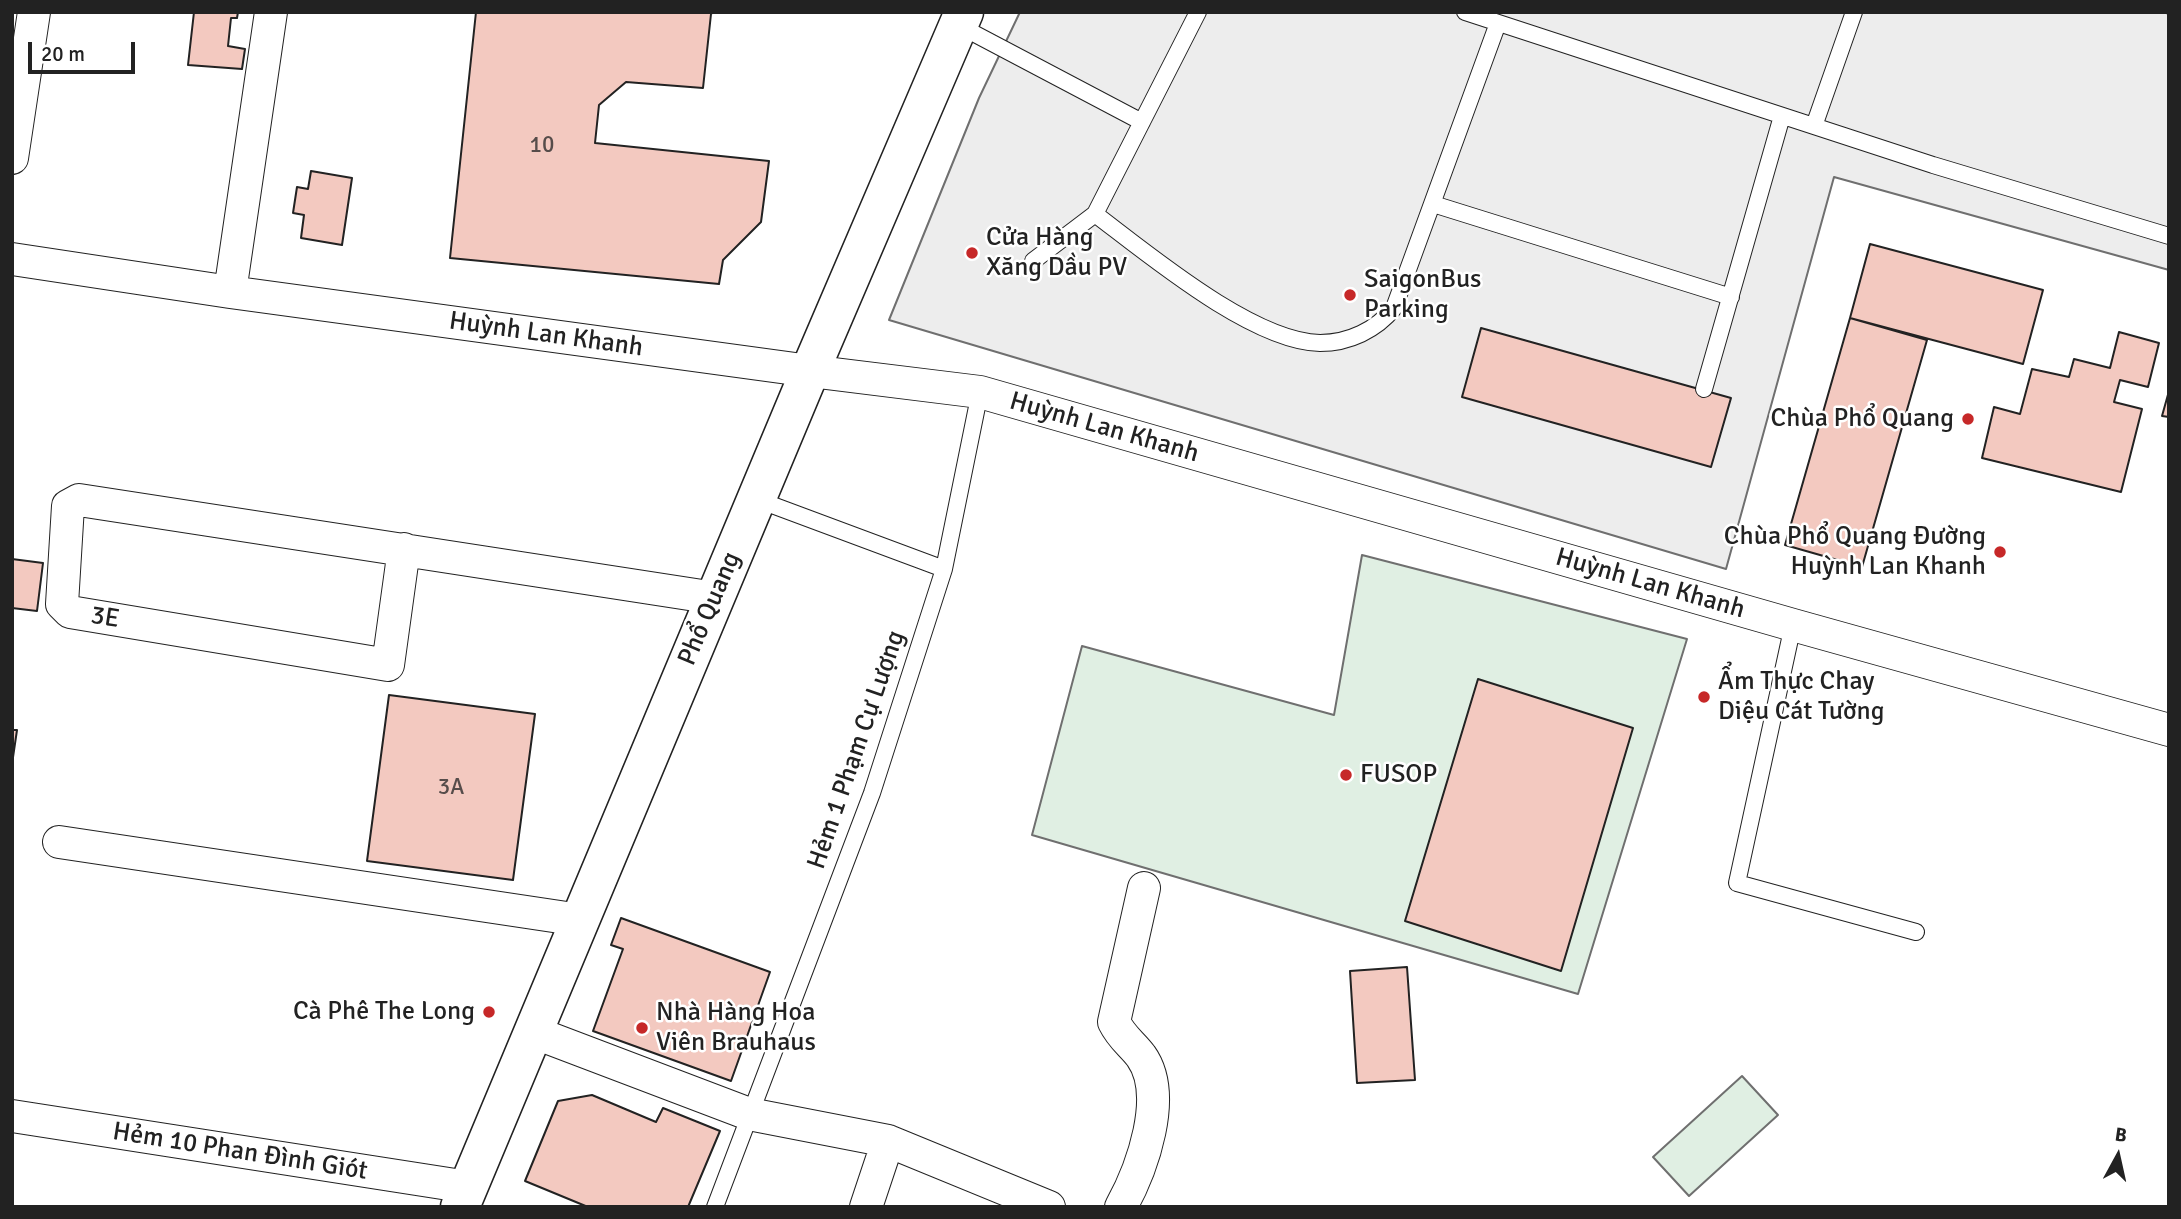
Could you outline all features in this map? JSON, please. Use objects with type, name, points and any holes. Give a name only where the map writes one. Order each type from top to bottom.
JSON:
[{"type":"main road","name":"Phổ Quang","points":[[464,1197],[810,371],[961,19]]},
{"type":"street","points":[[12,158],[34,12]]},
{"type":"street","points":[[230,292],[271,12]]},
{"type":"street","name":"Huỳnh Lan Khanh","points":[[12,259],[230,292],[980,392],[2169,730]]},
{"type":"street","name":"3E","points":[[404,549],[388,665],[70,612],[62,604],[68,506],[79,499],[404,549],[715,598]]},
{"type":"street","points":[[59,842],[580,920]]},
{"type":"street","points":[[1121,1207],[1134,1184],[1149,1137],[1154,1094],[1142,1057],[1122,1038],[1114,1022],[1144,888]]},
{"type":"street","points":[[533,1032],[749,1114],[888,1141],[1049,1207]]},
{"type":"street","name":"Hẻm 10 Phan Đình Giót","points":[[12,1116],[464,1197]]},
{"type":"street","points":[[866,1207],[888,1141]]},
{"type":"lane","points":[[1032,261],[1095,214],[1198,12]]},
{"type":"lane","points":[[1465,12],[1933,165],[2169,236]]},
{"type":"lane","points":[[1814,126],[1854,12]]},
{"type":"lane","points":[[961,19],[1142,122]]},
{"type":"lane","points":[[1095,214],[1194,287],[1247,320],[1278,334],[1319,343],[1356,337],[1382,322],[1394,308],[1497,23]]},
{"type":"lane","points":[[1704,389],[1782,116]]},
{"type":"lane","points":[[1433,204],[1731,297]]},
{"type":"lane","name":"Hẻm 1 Phạm Cự Lượng","points":[[715,1207],[872,793],[944,569],[980,392]]},
{"type":"lane","points":[[756,499],[944,569]]},
{"type":"lane","points":[[1793,625],[1737,883],[1916,932]]},
{"type":"green space","name":"FUSOP","points":[[1362,555],[1687,639],[1578,994],[1032,835],[1082,646],[1334,715]]},
{"type":"green space","points":[[1742,1076],[1778,1115],[1689,1196],[1653,1157]]},
{"type":"shaded area","name":"SaigonBus Parking","points":[[1020,12],[2163,12],[2169,14],[2169,270],[1834,177],[1726,569],[889,320],[979,98]]},
{"type":"building","points":[[194,12],[238,12],[237,18],[231,18],[228,46],[245,49],[242,69],[188,65]]},
{"type":"building","points":[[476,12],[713,12],[703,88],[626,82],[599,105],[595,143],[769,161],[761,222],[723,260],[719,284],[450,258]]},
{"type":"building","points":[[311,171],[352,178],[342,245],[301,238],[304,215],[293,213],[297,187],[308,189]]},
{"type":"building","points":[[1870,244],[2043,290],[2023,364],[1850,318]]},
{"type":"building","points":[[1850,318],[1927,340],[1862,567],[1785,545]]},
{"type":"building","points":[[1481,328],[1731,398],[1711,467],[1462,397]]},
{"type":"building","points":[[2119,332],[2159,343],[2148,387],[2120,380],[2114,402],[2142,409],[2121,492],[1982,458],[1994,407],[2020,414],[2032,369],[2069,377],[2074,359],[2110,368]]},
{"type":"building","points":[[2169,391],[2169,417],[2162,416]]},
{"type":"building","points":[[12,559],[43,563],[37,611],[12,608]]},
{"type":"building","points":[[1478,679],[1633,728],[1561,971],[1405,921]]},
{"type":"building","points":[[389,695],[535,714],[513,880],[367,861]]},
{"type":"building","points":[[12,730],[17,730],[12,764]]},
{"type":"building","points":[[621,918],[770,972],[731,1081],[593,1031],[623,949],[611,945]]},
{"type":"building","points":[[1407,967],[1415,1080],[1357,1083],[1350,971]]},
{"type":"building","points":[[592,1095],[656,1122],[663,1108],[720,1131],[688,1207],[588,1207],[525,1181],[558,1101]]},
{"type":"place","name":"Cửa Hàng Xăng Dầu PV","points":[[972,253]]},
{"type":"place","name":"SaigonBus Parking","points":[[1350,295]]},
{"type":"place","name":"Chùa Phổ Quang","points":[[1968,419]]},
{"type":"place","name":"Chùa Phổ Quang Đường Huỳnh Lan Khanh","points":[[2000,552]]},
{"type":"place","name":"Ẩm Thực Chay Diệu Cát Tường","points":[[1704,697]]},
{"type":"place","name":"FUSOP","points":[[1346,775]]},
{"type":"place","name":"Cà Phê The Long","points":[[489,1012]]},
{"type":"place","name":"Nhà Hàng Hoa Viên Brauhaus","points":[[642,1028]]}]
